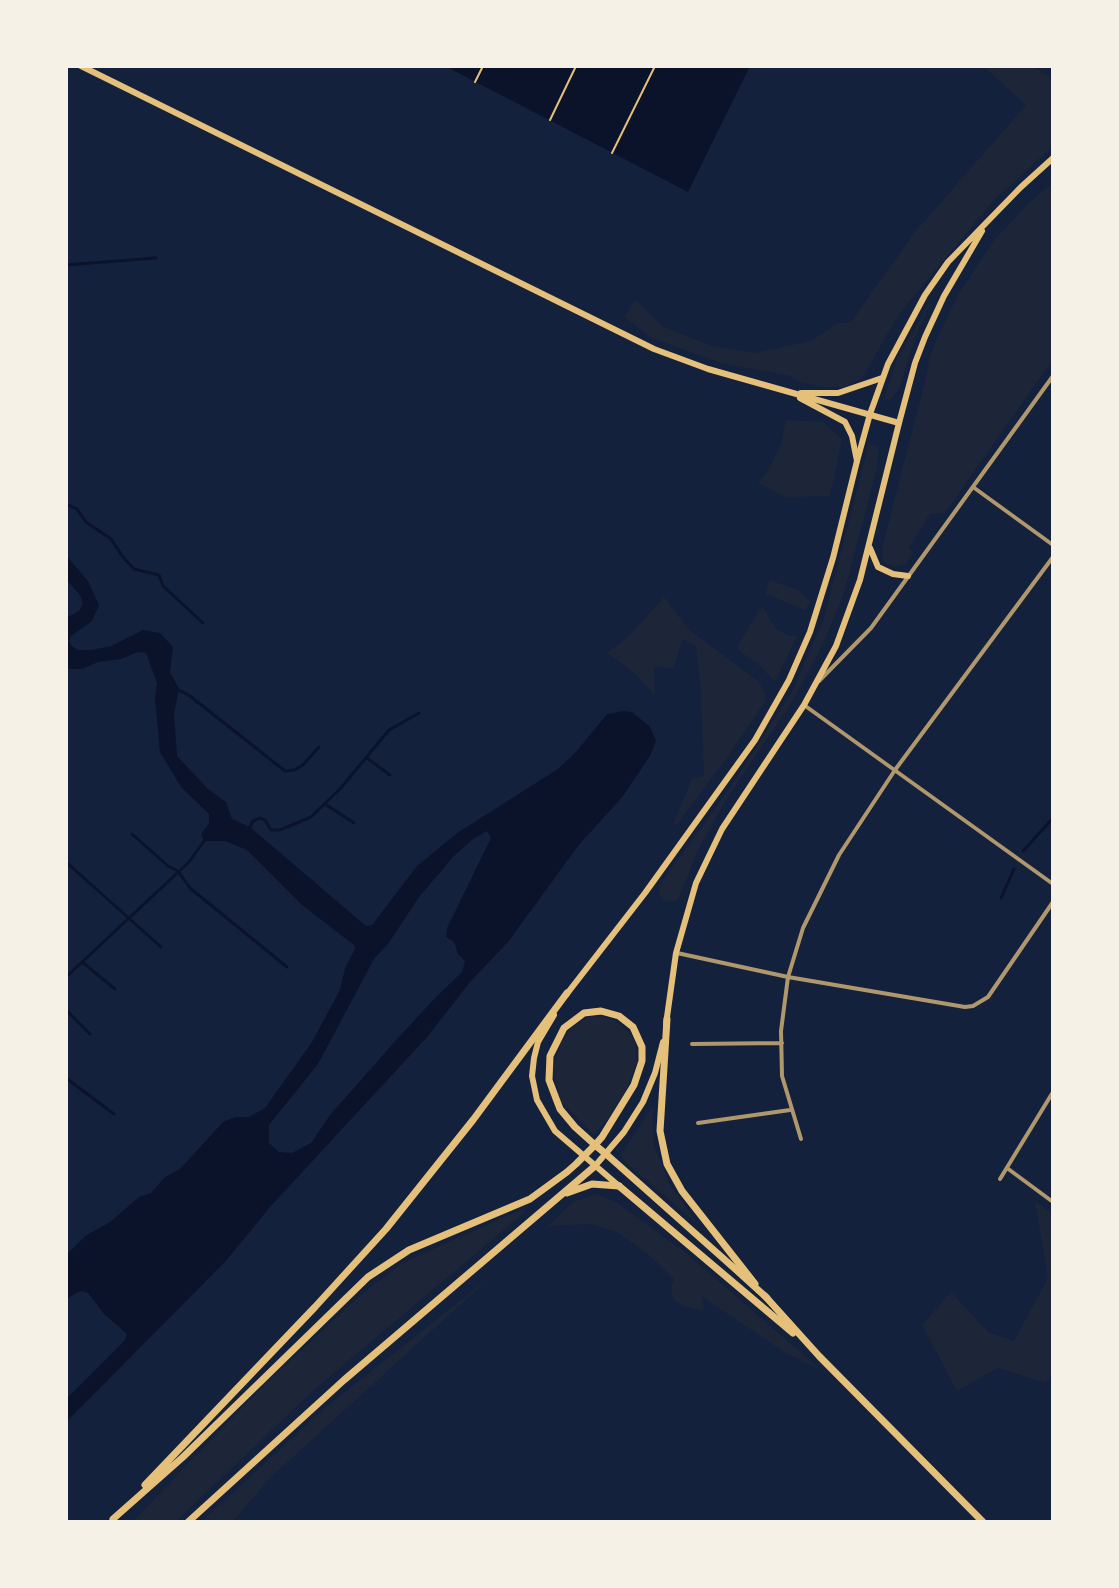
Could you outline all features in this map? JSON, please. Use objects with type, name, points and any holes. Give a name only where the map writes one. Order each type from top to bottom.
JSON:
[{"type":"highway","points":[[112,1521],[386,1229],[466,1129],[567,993]]},
{"type":"highway","points":[[112,1521],[183,1457],[368,1277],[409,1250],[521,1204],[548,1187],[595,1145],[629,1096],[641,1068],[643,1054],[640,1040],[628,1023],[614,1014],[601,1011],[579,1015],[564,1028],[553,1048],[548,1072],[550,1088],[560,1109],[595,1145],[767,1298]]},
{"type":"highway","points":[[667,1019],[660,1131],[667,1164],[682,1191],[767,1298],[819,1356],[983,1522]]},
{"type":"highway","points":[[188,1522],[356,1369],[595,1166]]},
{"type":"highway","points":[[561,1195],[592,1184],[619,1186],[819,1356]]},
{"type":"main road","points":[[81,66],[654,349],[708,369],[899,423]]},
{"type":"main road","points":[[619,1186],[549,1123],[540,1108],[533,1085],[538,1042],[567,993],[735,769],[782,695],[816,617],[882,378],[925,295],[948,262],[1053,158]]},
{"type":"main road","points":[[595,1166],[643,1102],[659,1060],[676,953],[691,895],[714,843],[818,683],[846,620],[869,546],[915,363],[944,296],[988,221]]},
{"type":"main road","points":[[790,392],[838,393],[882,378]]},
{"type":"main road","points":[[790,392],[845,422],[852,436],[857,461]]},
{"type":"main road","points":[[869,546],[878,567],[908,576]]},
{"type":"street","points":[[818,683],[863,638],[1053,376]]},
{"type":"street","points":[[973,487],[1053,545]]},
{"type":"street","points":[[801,1139],[782,1076],[782,1043],[783,1003],[803,928],[839,855],[895,770],[1053,557]]},
{"type":"street","points":[[804,705],[1053,884]]},
{"type":"street","points":[[676,953],[788,977],[965,1007],[981,1003],[997,984],[1053,902]]},
{"type":"street","points":[[692,1044],[782,1043]]},
{"type":"street","points":[[1000,1179],[1053,1092]]},
{"type":"street","points":[[698,1123],[790,1110]]},
{"type":"street","points":[[1007,1168],[1053,1202]]},
{"type":"path","points":[[475,82],[483,66]]},
{"type":"path","points":[[550,120],[576,66]]},
{"type":"path","points":[[612,153],[655,66]]},
{"type":"shaded area","points":[[445,66],[750,66],[688,192]]},
{"type":"shaded area","points":[[983,66],[1033,66],[1053,79],[1053,146],[994,200],[899,314],[862,378],[844,387],[824,387],[799,382],[790,376],[721,363],[652,338],[624,317],[636,300],[662,326],[712,346],[755,353],[811,341],[838,323],[850,323],[915,232],[1026,105]]},
{"type":"shaded area","points":[[1053,183],[1053,359],[945,513],[930,514],[909,547],[913,553],[906,564],[894,567],[883,562],[882,549],[929,359],[938,336],[958,295],[994,240]]},
{"type":"shaded area","points":[[933,297],[914,340],[900,387],[893,397],[884,399],[897,359]]},
{"type":"shaded area","points":[[786,420],[823,422],[842,439],[830,496],[785,497],[758,483],[781,445]]},
{"type":"shaded area","points":[[869,443],[877,446],[879,454],[876,472],[843,596],[823,644],[793,700],[724,803],[699,848],[678,899],[665,901],[660,896],[659,886],[732,785],[793,690],[824,618]]},
{"type":"shaded area","points":[[66,555],[88,581],[99,605],[92,621],[71,636],[71,645],[77,650],[91,650],[111,646],[143,630],[160,633],[173,647],[170,672],[179,689],[174,714],[177,756],[208,789],[226,802],[232,819],[250,827],[366,926],[372,925],[417,866],[457,833],[558,769],[607,714],[632,712],[650,727],[656,741],[650,756],[623,796],[578,846],[508,942],[470,982],[428,1036],[270,1207],[225,1262],[66,1422],[66,1399],[125,1340],[127,1334],[104,1314],[88,1293],[82,1291],[66,1300],[66,1255],[85,1236],[110,1222],[139,1197],[151,1193],[165,1177],[180,1169],[223,1122],[235,1117],[249,1117],[265,1108],[312,1042],[340,990],[345,968],[355,949],[354,945],[302,905],[247,850],[225,841],[204,841],[201,834],[209,823],[209,814],[181,787],[160,752],[155,699],[157,683],[146,653],[138,652],[121,659],[98,662],[82,669],[66,669],[66,618],[79,611],[83,603],[66,579]],"holes":[[[487,831],[491,838],[447,928],[446,937],[454,942],[458,954],[465,961],[462,972],[397,1039],[330,1115],[311,1143],[292,1153],[279,1152],[269,1143],[269,1125],[318,1064],[374,959],[453,857]]]},
{"type":"shaded area","points":[[769,580],[798,590],[810,601],[807,607],[804,610],[766,594]]},
{"type":"shaded area","points":[[664,597],[688,629],[758,681],[765,693],[765,702],[725,760],[678,823],[673,825],[692,779],[704,776],[696,647],[683,639],[673,669],[654,666],[655,695],[630,669],[607,653],[628,637]]},
{"type":"shaded area","points":[[762,606],[776,629],[789,636],[797,636],[775,682],[736,648]]},
{"type":"shaded area","points":[[596,1016],[614,1020],[628,1031],[635,1042],[637,1061],[628,1086],[594,1135],[561,1102],[553,1068],[562,1039],[572,1027]]},
{"type":"shaded area","points":[[652,1108],[654,1146],[669,1183],[699,1225],[625,1162],[621,1154]]},
{"type":"shaded area","points":[[596,1194],[616,1202],[687,1254],[821,1370],[783,1351],[701,1296],[704,1311],[673,1300],[671,1288],[674,1279],[648,1254],[617,1232],[590,1224],[548,1226],[573,1202]]},
{"type":"shaded area","points":[[1035,1201],[1053,1215],[1053,1376],[1045,1383],[998,1368],[957,1391],[922,1325],[951,1292],[988,1332],[1014,1341],[1048,1278]]},
{"type":"shaded area","points":[[523,1209],[525,1212],[316,1388],[175,1522],[132,1522],[271,1378],[361,1295],[402,1263]]},
{"type":"shaded area","points":[[494,1274],[271,1477],[232,1522],[201,1522],[326,1407]]},
{"type":"waterway","points":[[66,265],[156,258]]},
{"type":"waterway","points":[[66,504],[77,509],[86,522],[111,539],[134,569],[159,575],[163,586],[203,623]]},
{"type":"waterway","points":[[179,690],[285,771],[303,765],[319,747]]},
{"type":"waterway","points":[[250,827],[253,821],[260,818],[271,830],[280,830],[311,817],[340,789],[389,730],[419,713]]},
{"type":"waterway","points":[[367,758],[390,775]]},
{"type":"waterway","points":[[325,804],[354,823]]},
{"type":"waterway","points":[[1023,851],[1053,818]]},
{"type":"waterway","points":[[132,834],[178,871],[190,888],[287,967]]},
{"type":"waterway","points":[[66,977],[189,862],[204,841]]},
{"type":"waterway","points":[[66,862],[161,947]]},
{"type":"waterway","points":[[1001,898],[1014,869]]},
{"type":"waterway","points":[[82,962],[115,989]]},
{"type":"waterway","points":[[66,1010],[90,1034]]},
{"type":"waterway","points":[[66,1078],[114,1114]]}]
